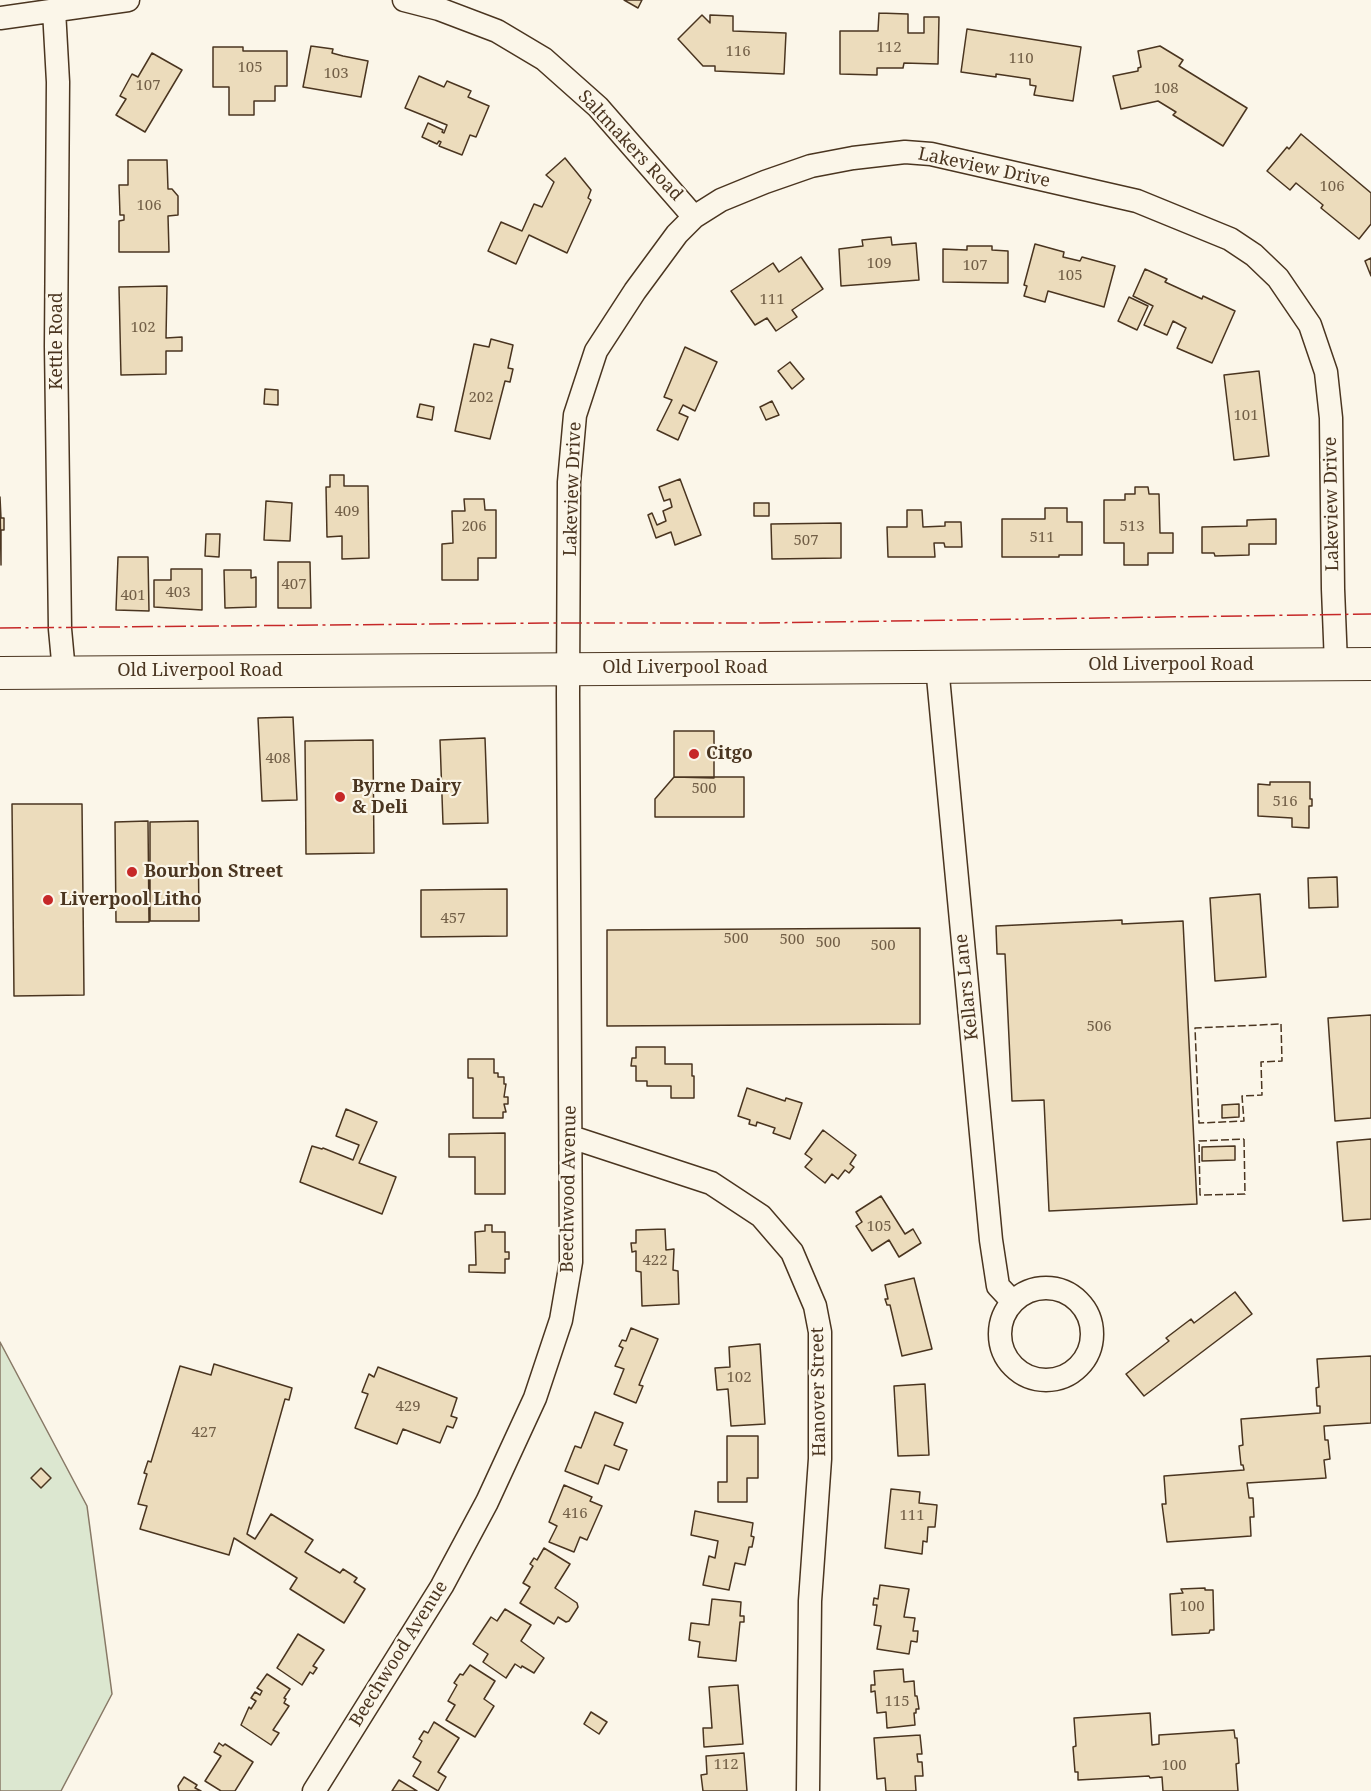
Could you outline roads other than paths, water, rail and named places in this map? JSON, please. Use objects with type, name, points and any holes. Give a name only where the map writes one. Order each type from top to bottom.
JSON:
[{"type":"main road","name":"Old Liverpool Road","points":[[0,673],[1371,664]]},
{"type":"street","points":[[0,18],[128,0]]},
{"type":"street","name":"Saltmakers Road","points":[[404,0],[439,9],[497,31],[544,59],[598,107],[694,217]]},
{"type":"street","name":"Kettle Road","points":[[54,10],[58,82],[56,346],[60,629],[64,672]]},
{"type":"street","name":"Lakeview Drive","points":[[569,668],[569,482],[575,415],[596,351],[677,234],[694,217],[721,200],[811,166],[905,152],[931,154],[1137,201],[1230,239],[1254,255],[1278,278],[1310,325],[1326,372],[1331,418],[1336,664]]},
{"type":"street","name":"Kellars Lane","points":[[937,666],[991,1240],[998,1286],[1013,1302]]},
{"type":"street","name":"Beechwood Avenue","points":[[314,1791],[442,1586],[487,1502],[535,1398],[561,1320],[571,1263],[569,668]]},
{"type":"street","name":"Hanover Street","points":[[571,1137],[711,1183],[761,1216],[792,1252],[815,1306],[820,1332],[820,1459],[810,1601],[808,1791]]},
{"type":"street","points":[[1041,1288],[1057,1289],[1071,1295],[1087,1313],[1093,1335],[1090,1351],[1082,1364],[1071,1374],[1057,1380],[1042,1381],[1028,1377],[1015,1369],[1003,1350],[1000,1328],[1013,1302],[1026,1293],[1041,1288]]},
{"type":"place","name":"Citgo","points":[[694,754]]},
{"type":"place","name":"Byrne Dairy & Deli","points":[[340,797]]},
{"type":"place","name":"Bourbon Street","points":[[132,872]]},
{"type":"place","name":"Liverpool Litho","points":[[48,900]]}]
